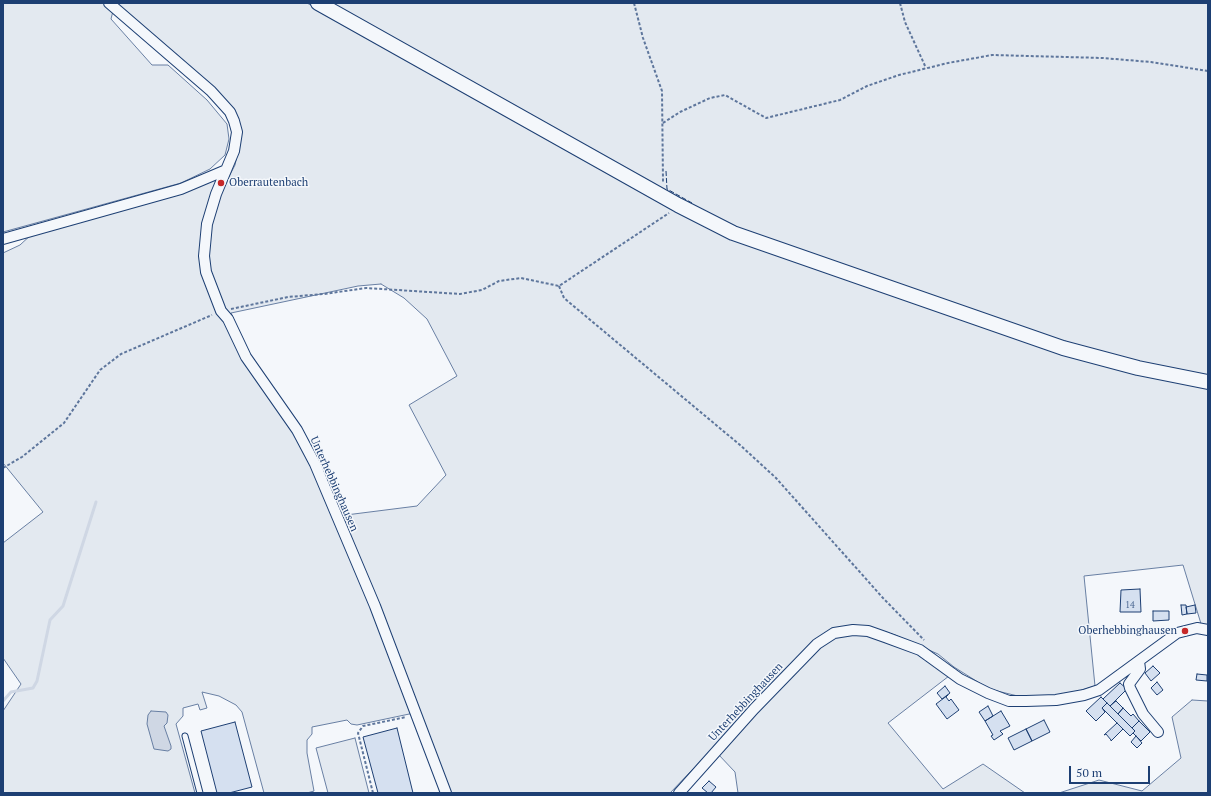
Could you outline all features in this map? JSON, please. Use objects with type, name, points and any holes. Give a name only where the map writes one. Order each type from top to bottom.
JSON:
[{"type":"main road","points":[[318,3],[678,205],[716,225],[752,241],[1064,348],[1138,368],[1208,382]]},
{"type":"street","points":[[3,239],[181,189],[226,170],[234,151],[236,138],[234,121],[230,112],[206,86],[109,3]]},
{"type":"street","name":"Unterhebbinghausen","points":[[226,170],[207,224],[204,256],[206,272],[221,311],[228,319],[246,357],[297,430],[315,464],[376,606],[446,793]]},
{"type":"street","points":[[1158,732],[1142,714],[1130,688],[1129,684],[1140,669],[1139,661],[1177,634],[1197,628],[1208,630]]},
{"type":"street","name":"Unterhebbinghausen","points":[[679,793],[749,715],[812,649],[825,638],[834,633],[853,630],[868,632],[905,644],[920,650],[960,679],[988,693],[1009,701],[1056,700],[1084,695],[1099,690],[1139,661]]},
{"type":"lane","points":[[185,736],[200,793]]},
{"type":"path","points":[[634,3],[643,38],[662,91],[663,171]]},
{"type":"path","points":[[900,3],[905,22],[926,68]]},
{"type":"path","points":[[663,123],[680,112],[710,98],[725,95],[766,118],[840,100],[867,86],[926,68],[992,55],[1103,58],[1151,62],[1208,71]]},
{"type":"path","points":[[3,468],[22,457],[64,422],[100,370],[121,354],[221,311],[288,297],[366,288],[460,294],[482,290],[499,281],[521,278],[559,286],[678,205]]},
{"type":"path","points":[[559,286],[564,298],[740,445],[776,478],[883,598],[926,642]]},
{"type":"path","points":[[373,793],[358,732],[361,728],[417,715]]},
{"type":"shaded area","points":[[3,3],[103,3],[113,11],[111,19],[152,65],[168,65],[207,100],[227,124],[229,139],[225,155],[210,169],[181,183],[3,232]]},
{"type":"shaded area","points":[[114,3],[307,3],[415,64],[328,3],[1208,3],[1208,628],[1202,627],[1183,565],[1084,576],[1095,686],[1066,695],[1026,698],[989,689],[954,667],[938,654],[895,635],[876,629],[830,630],[670,793],[449,793],[359,574],[414,713],[357,725],[351,724],[347,720],[312,727],[312,734],[307,740],[307,753],[314,791],[307,793],[264,793],[242,712],[236,705],[219,696],[202,692],[207,708],[200,710],[198,704],[183,708],[183,716],[176,724],[195,793],[3,793],[3,711],[21,684],[3,658],[3,543],[43,512],[3,463],[3,253],[20,245],[33,233],[216,179],[208,236],[220,194],[235,165],[239,146],[231,107],[206,80]],"holes":[[[381,284],[404,298],[427,319],[457,376],[409,405],[446,475],[417,506],[338,516],[298,426],[249,356],[231,313],[358,286]]]},
{"type":"shaded area","points":[[846,634],[861,634],[888,640],[915,653],[949,676],[888,723],[943,789],[983,764],[1025,793],[738,793],[735,772],[718,754],[785,682],[829,639]]},
{"type":"shaded area","points":[[1192,700],[1208,701],[1208,793],[1059,793],[1099,780],[1142,791],[1181,758],[1172,717]]},
{"type":"shaded area","points":[[151,711],[166,712],[168,715],[167,723],[164,726],[171,746],[171,749],[168,751],[154,749],[147,724],[148,715]]},
{"type":"shaded area","points":[[355,738],[369,793],[328,793],[316,748]]},
{"type":"building","points":[[1140,589],[1141,612],[1120,612],[1121,590]]},
{"type":"building","points":[[1181,605],[1186,605],[1187,614],[1182,615]]},
{"type":"building","points":[[1195,605],[1196,613],[1187,614],[1186,607]]},
{"type":"building","points":[[1153,611],[1169,611],[1169,620],[1153,621]]},
{"type":"building","points":[[1153,666],[1160,673],[1151,681],[1145,673]]},
{"type":"building","points":[[1197,674],[1207,675],[1207,681],[1196,680]]},
{"type":"building","points":[[1157,682],[1163,690],[1157,695],[1151,688]]},
{"type":"building","points":[[1120,683],[1127,689],[1110,706],[1103,699]]},
{"type":"building","points":[[945,686],[950,693],[942,699],[937,693]]},
{"type":"building","points":[[948,695],[946,697],[949,701],[951,699],[959,710],[947,719],[936,704]]},
{"type":"building","points":[[1101,697],[1107,703],[1102,708],[1105,712],[1096,721],[1086,711]]},
{"type":"building","points":[[1116,701],[1123,708],[1118,714],[1110,706]]},
{"type":"building","points":[[1107,703],[1135,731],[1130,736],[1102,708]]},
{"type":"building","points":[[988,706],[993,716],[985,721],[979,712]]},
{"type":"building","points":[[1123,708],[1131,716],[1133,714],[1139,721],[1132,728],[1118,714]]},
{"type":"building","points":[[1001,711],[1010,726],[1000,731],[1003,734],[994,740],[991,736],[993,735],[985,721]]},
{"type":"building","points":[[1044,720],[1050,732],[1032,741],[1026,729]]},
{"type":"building","points":[[1139,721],[1150,732],[1141,741],[1133,733],[1135,731],[1132,728]]},
{"type":"building","points":[[235,722],[252,787],[229,793],[217,793],[201,731]]},
{"type":"building","points":[[1117,723],[1123,729],[1111,741],[1106,734],[1104,735]]},
{"type":"building","points":[[397,728],[413,793],[378,793],[363,737]]},
{"type":"building","points":[[1026,729],[1032,741],[1014,750],[1008,738]]},
{"type":"building","points":[[1136,736],[1142,743],[1137,748],[1131,742]]},
{"type":"building","points":[[709,781],[716,787],[711,793],[708,793],[702,788]]},
{"type":"waterway","points":[[3,701],[11,692],[33,688],[37,681],[50,620],[63,606],[96,502]]},
{"type":"fence","points":[[666,171],[667,189],[692,203]]},
{"type":"place","name":"Oberrautenbach","points":[[221,183]]},
{"type":"place","name":"Oberhebbinghausen","points":[[1185,631]]}]
